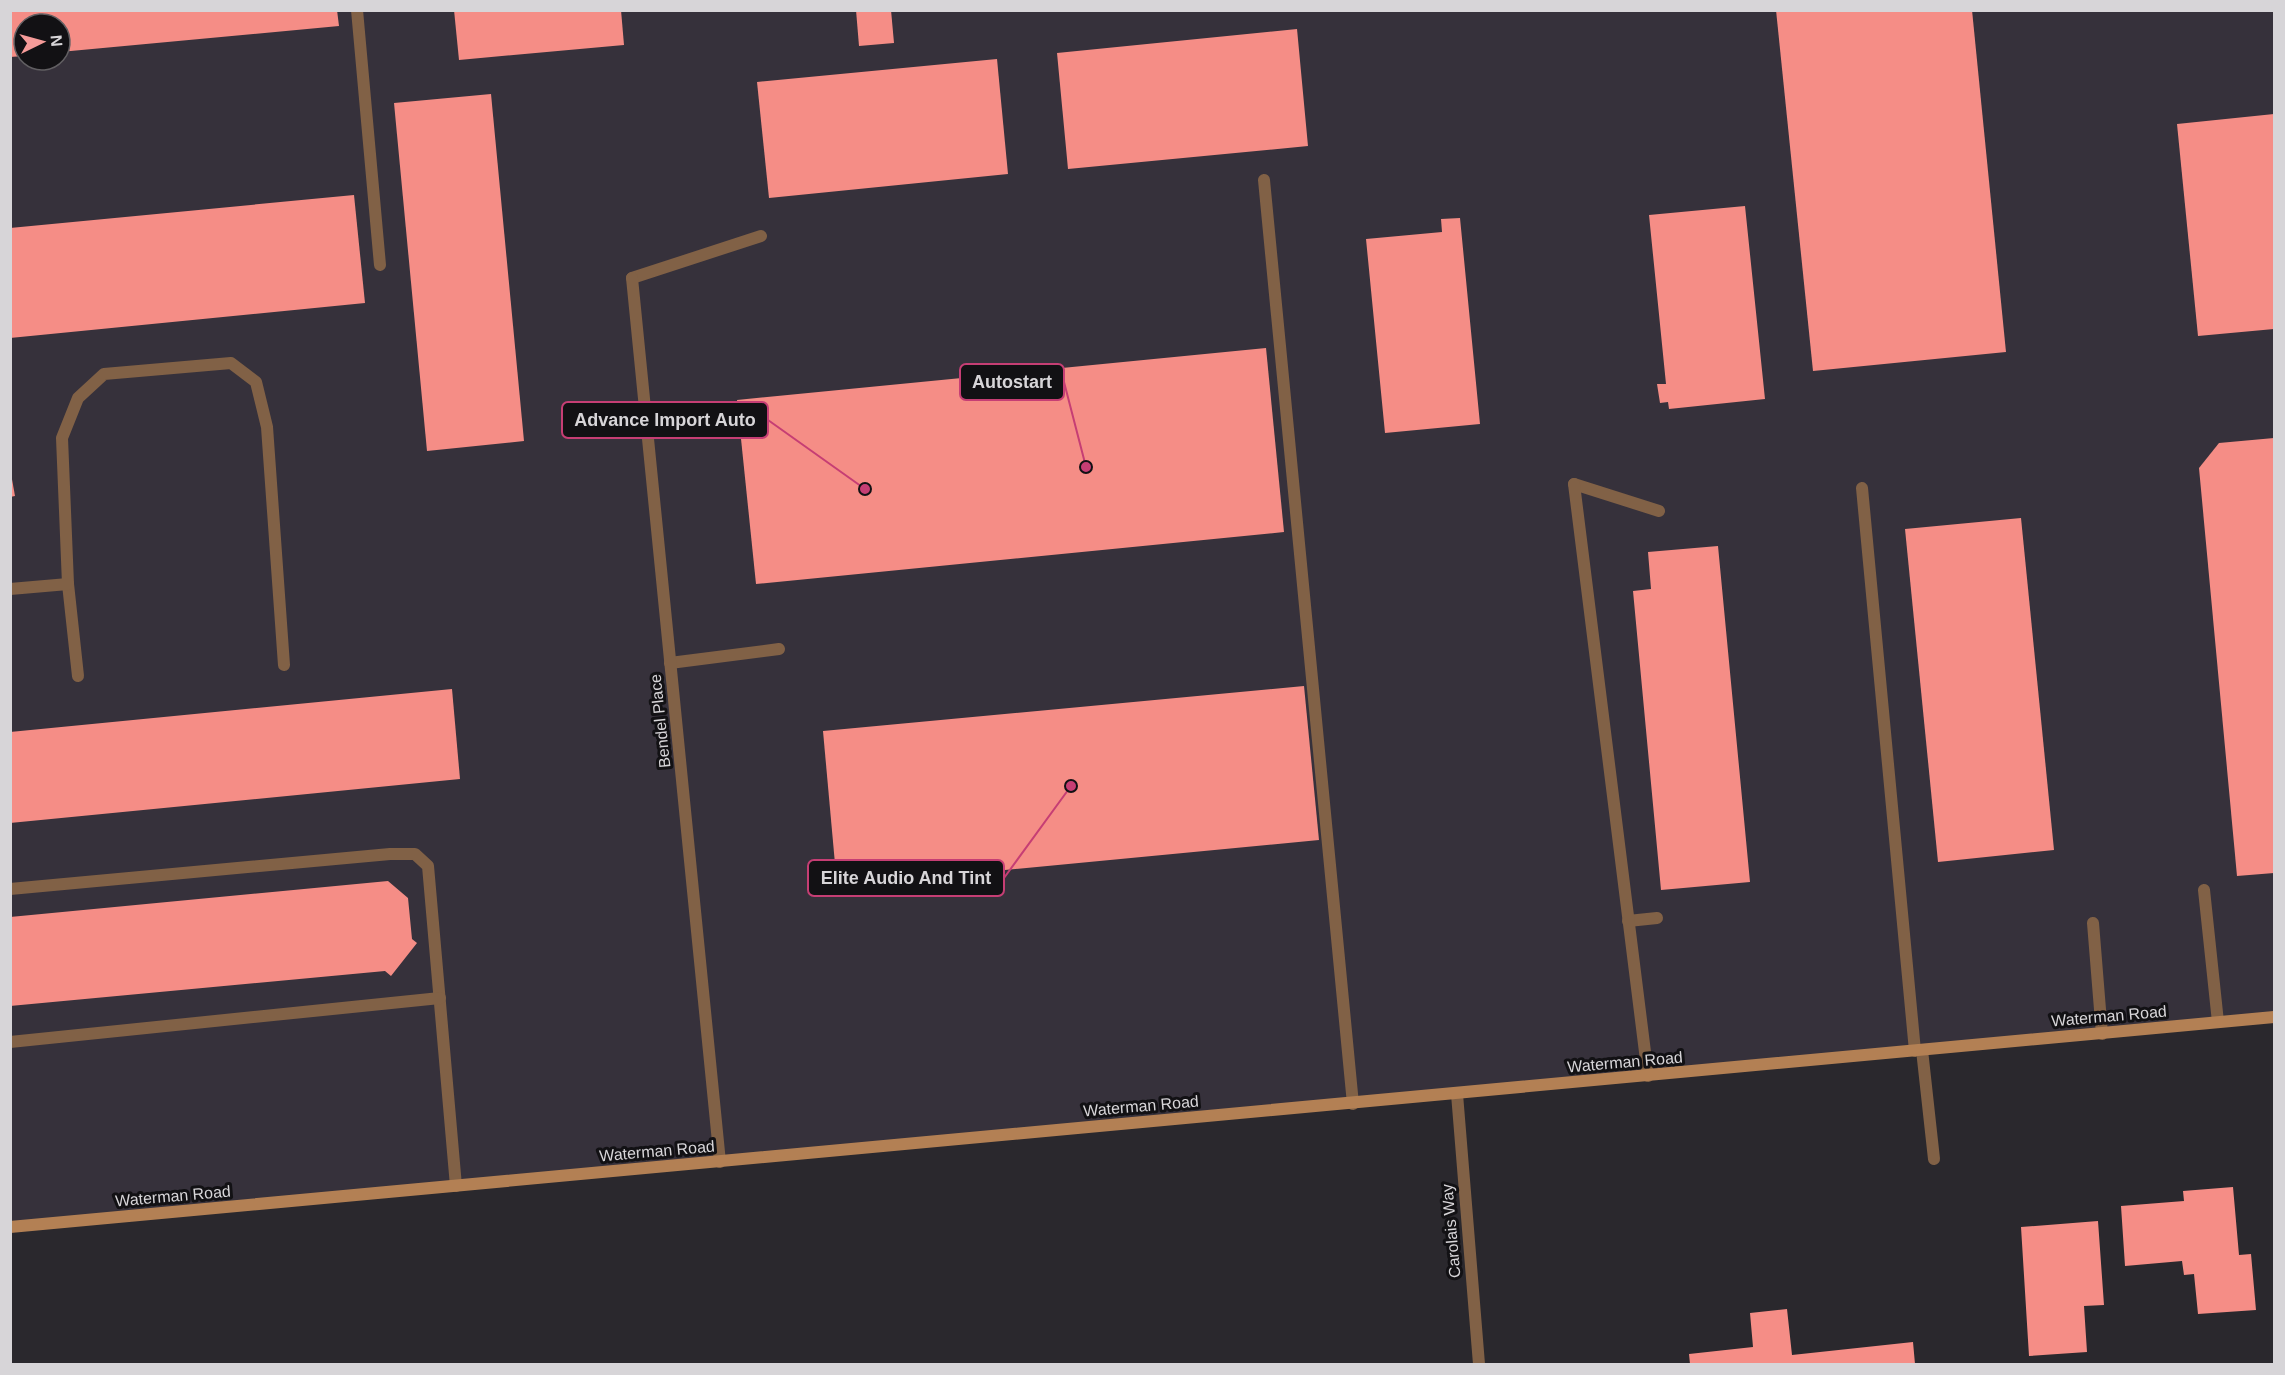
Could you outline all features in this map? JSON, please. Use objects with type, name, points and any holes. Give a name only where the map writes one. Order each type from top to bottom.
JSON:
[{"type":"main road","name":"Waterman Road","points":[[10,1227],[2274,1017]]},
{"type":"street","points":[[357,10],[380,265]]},
{"type":"street","points":[[1264,180],[1353,1104]]},
{"type":"street","name":"Bendel Place","points":[[720,1162],[632,278],[761,236]]},
{"type":"street","points":[[78,676],[68,584],[62,438],[78,398],[104,374],[231,363],[256,382],[267,427],[284,665]]},
{"type":"street","points":[[1648,1076],[1574,484],[1659,511]]},
{"type":"street","points":[[1862,488],[1919,1051],[1934,1160]]},
{"type":"street","points":[[10,589],[68,584]]},
{"type":"street","points":[[670,663],[779,649]]},
{"type":"street","points":[[10,890],[390,854],[415,854],[428,866],[456,1186]]},
{"type":"street","points":[[2204,890],[2218,1022]]},
{"type":"street","points":[[1628,921],[1657,918]]},
{"type":"street","points":[[2093,923],[2102,1034]]},
{"type":"street","points":[[10,1042],[440,998]]},
{"type":"street","name":"Carolais Way","points":[[1457,1094],[1479,1365]]},
{"type":"shaded area","points":[[11,11],[2274,11],[2274,1017],[11,1227]]},
{"type":"building","points":[[10,10],[337,10],[339,26],[72,51],[72,12],[12,12],[12,57],[10,57]]},
{"type":"building","points":[[454,10],[621,10],[624,45],[459,60]]},
{"type":"building","points":[[856,10],[891,10],[894,43],[859,46]]},
{"type":"building","points":[[1776,10],[1972,10],[2006,352],[1813,371]]},
{"type":"building","points":[[1297,29],[1308,146],[1068,169],[1057,53]]},
{"type":"building","points":[[997,59],[1008,174],[769,198],[757,82]]},
{"type":"building","points":[[491,94],[524,441],[427,451],[394,103]]},
{"type":"building","points":[[2274,114],[2274,329],[2198,336],[2177,124]]},
{"type":"building","points":[[354,195],[365,303],[10,338],[10,228]]},
{"type":"building","points":[[1745,206],[1765,399],[1669,409],[1668,402],[1660,403],[1657,384],[1666,384],[1649,215]]},
{"type":"building","points":[[1460,218],[1480,424],[1385,433],[1366,239],[1442,232],[1441,219]]},
{"type":"building","points":[[1266,348],[1284,532],[756,584],[737,400]]},
{"type":"building","points":[[2274,438],[2274,873],[2237,876],[2199,468],[2219,443]]},
{"type":"building","points":[[10,468],[15,496],[10,497]]},
{"type":"building","points":[[2021,518],[2054,850],[1938,862],[1905,529]]},
{"type":"building","points":[[1718,546],[1750,882],[1661,890],[1633,591],[1651,589],[1648,552]]},
{"type":"building","points":[[1304,686],[1319,840],[837,886],[823,731]]},
{"type":"building","points":[[452,689],[460,779],[10,823],[10,732]]},
{"type":"building","points":[[388,881],[408,898],[412,939],[417,943],[391,976],[385,971],[10,1006],[10,917]]},
{"type":"building","points":[[2233,1187],[2239,1255],[2251,1254],[2256,1310],[2198,1314],[2194,1274],[2184,1275],[2182,1261],[2125,1266],[2121,1206],[2184,1201],[2183,1191]]},
{"type":"building","points":[[2098,1221],[2104,1305],[2084,1306],[2087,1352],[2029,1356],[2021,1227]]},
{"type":"building","points":[[1787,1309],[1792,1355],[1913,1342],[1915,1364],[1690,1364],[1689,1354],[1753,1347],[1750,1313]]},
{"type":"place","name":"Autostart","points":[[1086,467]]},
{"type":"place","name":"Advance Import Auto","points":[[865,489]]},
{"type":"place","name":"Elite Audio And Tint","points":[[1071,786]]}]
